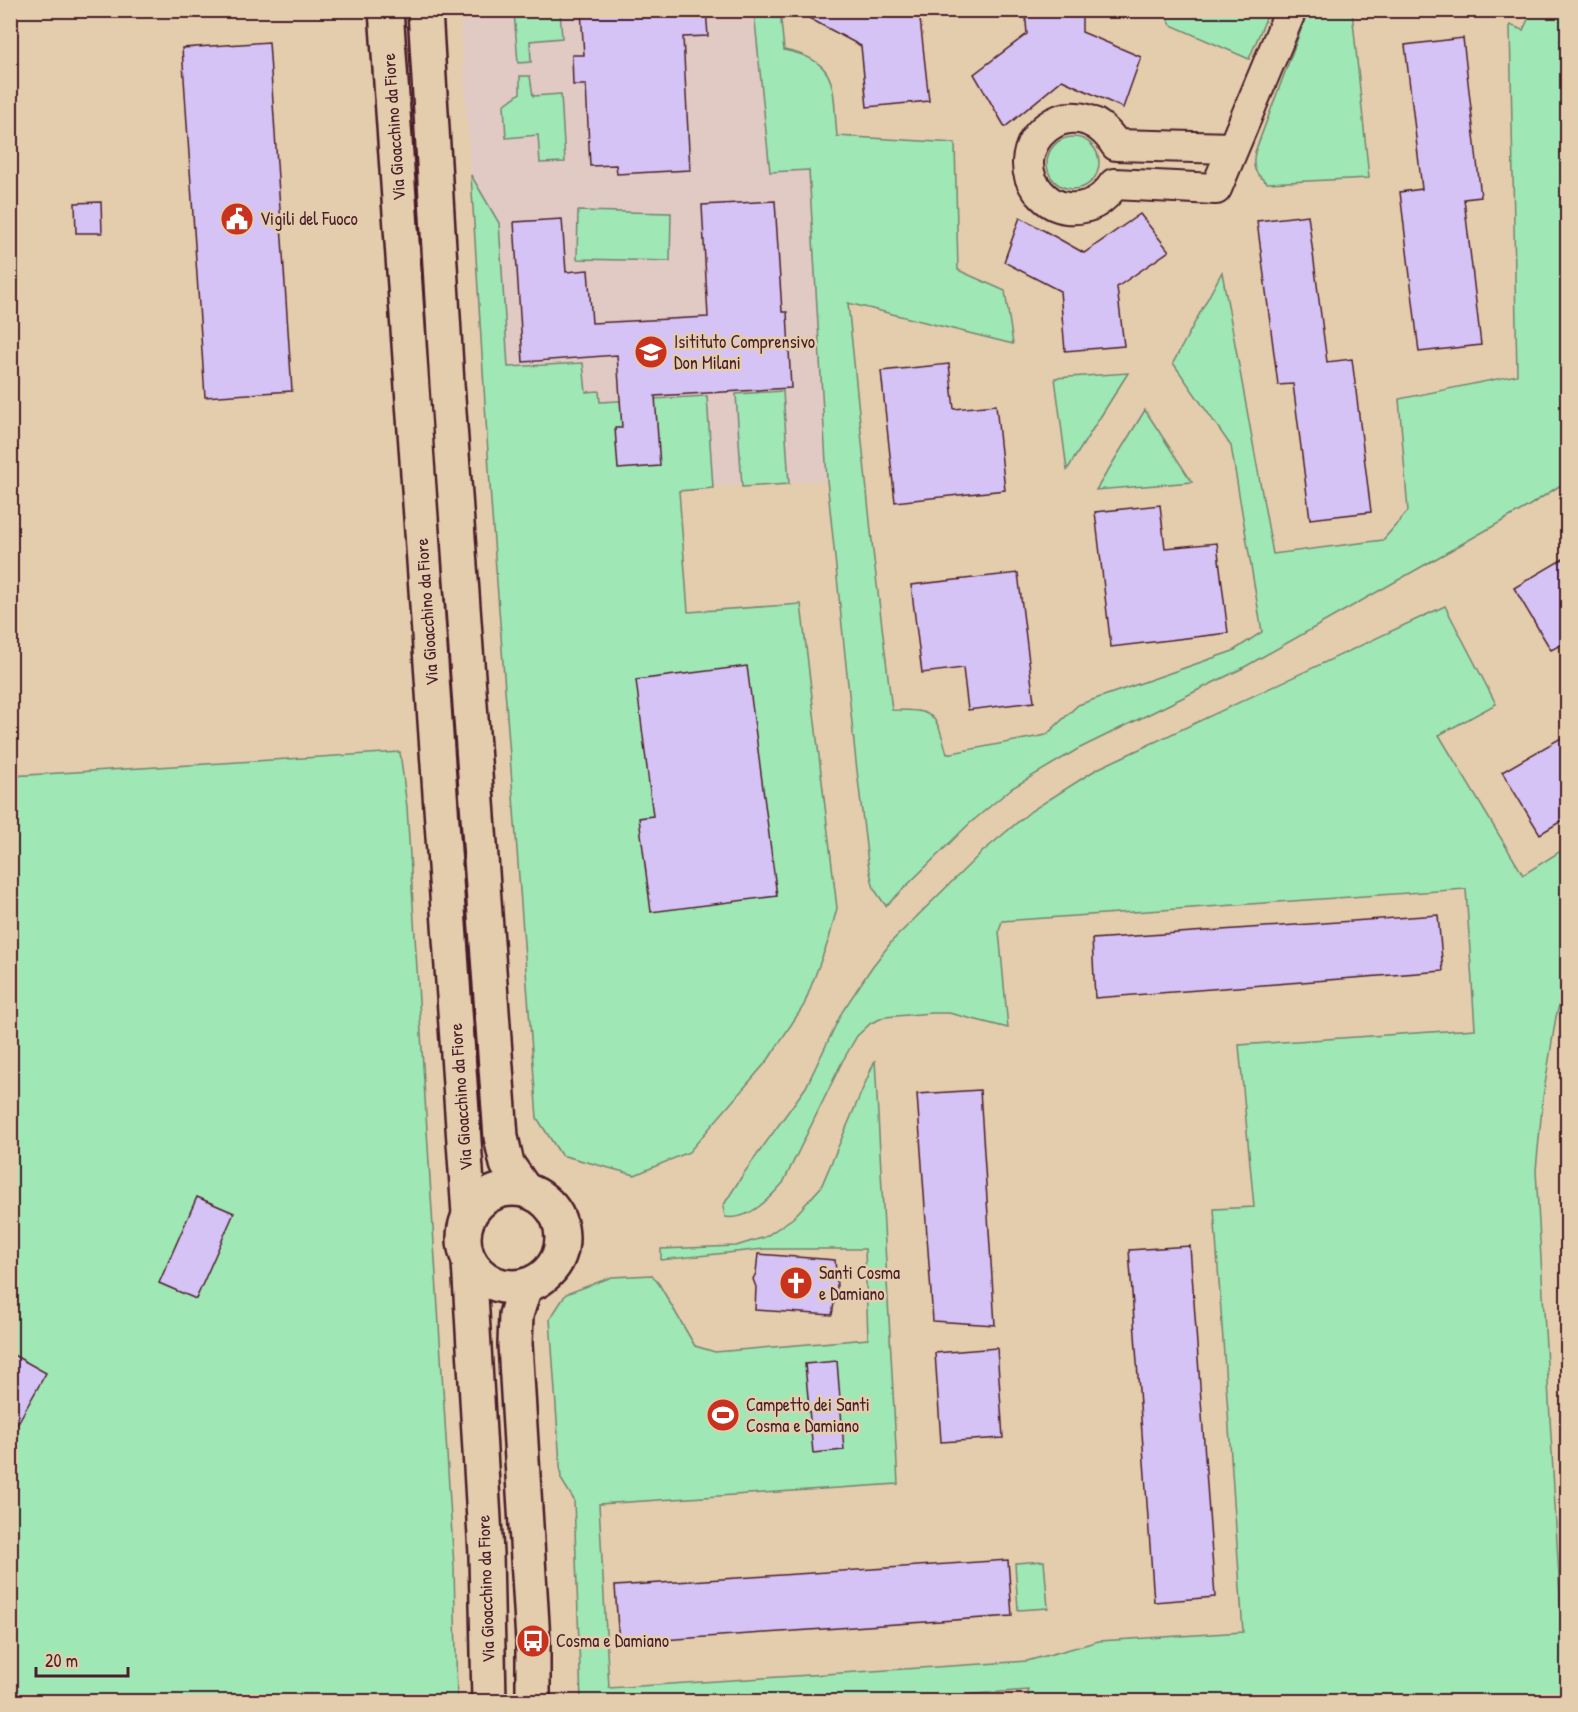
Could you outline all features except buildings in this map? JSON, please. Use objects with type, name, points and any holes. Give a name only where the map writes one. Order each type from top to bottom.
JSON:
[{"type":"street","name":"Via Gioacchino da Fiore","points":[[386,10],[469,1214]]},
{"type":"street","name":"Via Gioacchino da Fiore","points":[[425,10],[448,396],[501,1137],[507,1164],[525,1190]]},
{"type":"street","points":[[1233,148],[1116,145],[1107,131],[1094,122],[1070,118],[1054,122],[1039,133],[1031,147],[1028,162],[1029,173],[1042,196],[1066,208],[1081,208],[1096,203],[1108,193],[1114,184],[1216,189],[1233,148],[1290,10]]},
{"type":"street","points":[[509,1189],[525,1190],[540,1197],[552,1208],[560,1222],[562,1239],[560,1254],[552,1269],[539,1280],[525,1286],[508,1287],[492,1283],[479,1274],[469,1261],[464,1245],[464,1229],[469,1214],[479,1201],[493,1193],[509,1189]]},
{"type":"street","name":"Via Gioacchino da Fiore","points":[[469,1261],[486,1554],[489,1701]]},
{"type":"street","points":[[525,1286],[516,1316],[515,1344],[533,1641],[533,1701]]},
{"type":"shaded area","name":"Isitituto Comprensivo Don Milani","points":[[460,11],[754,11],[770,171],[809,170],[827,480],[491,502]]},
{"type":"green space","points":[[514,11],[560,11],[562,38],[530,41],[531,62],[518,63]]},
{"type":"green space","points":[[754,11],[780,11],[784,50],[816,61],[824,70],[833,91],[837,136],[955,143],[958,270],[1005,291],[1013,344],[848,303],[873,551],[892,710],[917,711],[931,717],[940,730],[947,754],[1046,735],[1078,705],[1233,651],[1262,632],[1231,446],[1173,363],[1222,272],[1273,554],[1383,540],[1408,511],[1399,399],[1517,375],[1510,25],[1523,30],[1532,11],[1567,11],[1567,481],[1527,507],[1241,669],[1078,749],[1012,788],[969,824],[886,906],[874,889],[868,863],[856,762],[827,480],[809,170],[770,172]]},
{"type":"green space","points":[[1163,11],[1269,11],[1249,59],[1171,25]]},
{"type":"green space","points":[[1308,11],[1352,11],[1369,178],[1267,183],[1255,169],[1255,152]]},
{"type":"green space","points":[[520,76],[530,76],[533,96],[561,94],[565,162],[540,163],[538,135],[506,138],[504,105],[520,93]]},
{"type":"green space","points":[[1073,137],[1083,139],[1091,145],[1097,153],[1099,163],[1097,173],[1091,181],[1083,187],[1073,189],[1063,187],[1055,181],[1049,173],[1047,163],[1049,153],[1055,145],[1063,139]]},
{"type":"green space","points":[[471,175],[499,223],[508,367],[583,363],[586,392],[599,391],[600,402],[707,396],[713,488],[679,491],[688,612],[801,604],[837,908],[829,939],[804,1005],[768,1060],[689,1152],[635,1175],[561,1155],[537,1118],[491,502]]},
{"type":"green space","points":[[578,211],[671,213],[670,261],[577,259]]},
{"type":"green space","points":[[1128,373],[1067,470],[1055,378]]},
{"type":"green space","points":[[783,391],[789,484],[742,487],[736,394]]},
{"type":"green space","points":[[1145,410],[1192,482],[1096,490]]},
{"type":"green space","points":[[1445,606],[1496,704],[1439,735],[1523,875],[1567,847],[1567,976],[1556,1017],[1543,1097],[1536,1170],[1566,1701],[1029,1702],[1028,1690],[872,1702],[581,1701],[574,1500],[561,1479],[550,1319],[566,1294],[612,1277],[652,1275],[695,1346],[715,1352],[868,1339],[865,1249],[764,1249],[661,1260],[661,1249],[736,1246],[765,1237],[793,1218],[821,1187],[875,1060],[898,1484],[599,1504],[609,1688],[1027,1661],[1099,1641],[1243,1632],[1214,1209],[1254,1207],[1239,1045],[1475,1029],[1466,889],[1002,921],[999,931],[1008,1028],[949,1013],[885,1017],[871,1023],[857,1036],[842,1062],[783,1183],[765,1202],[742,1216],[725,1217],[723,1206],[806,1087],[842,1012],[893,940],[981,853],[1031,811],[1097,769]]},
{"type":"green space","points":[[400,752],[407,807],[454,1567],[457,1701],[11,1702],[11,776]]},
{"type":"green space","points":[[1044,1561],[1048,1608],[1018,1610],[1015,1563]]},
{"type":"place","name":"Vigili del Fuoco","points":[[237,219]]},
{"type":"place","name":"Isitituto Comprensivo Don Milani","points":[[651,352]]},
{"type":"place","name":"Santi Cosma e Damiano","points":[[796,1283]]},
{"type":"place","name":"Campetto dei Santi Cosma e Damiano","points":[[723,1415]]},
{"type":"place","name":"Cosma e Damiano","points":[[533,1641]]}]
